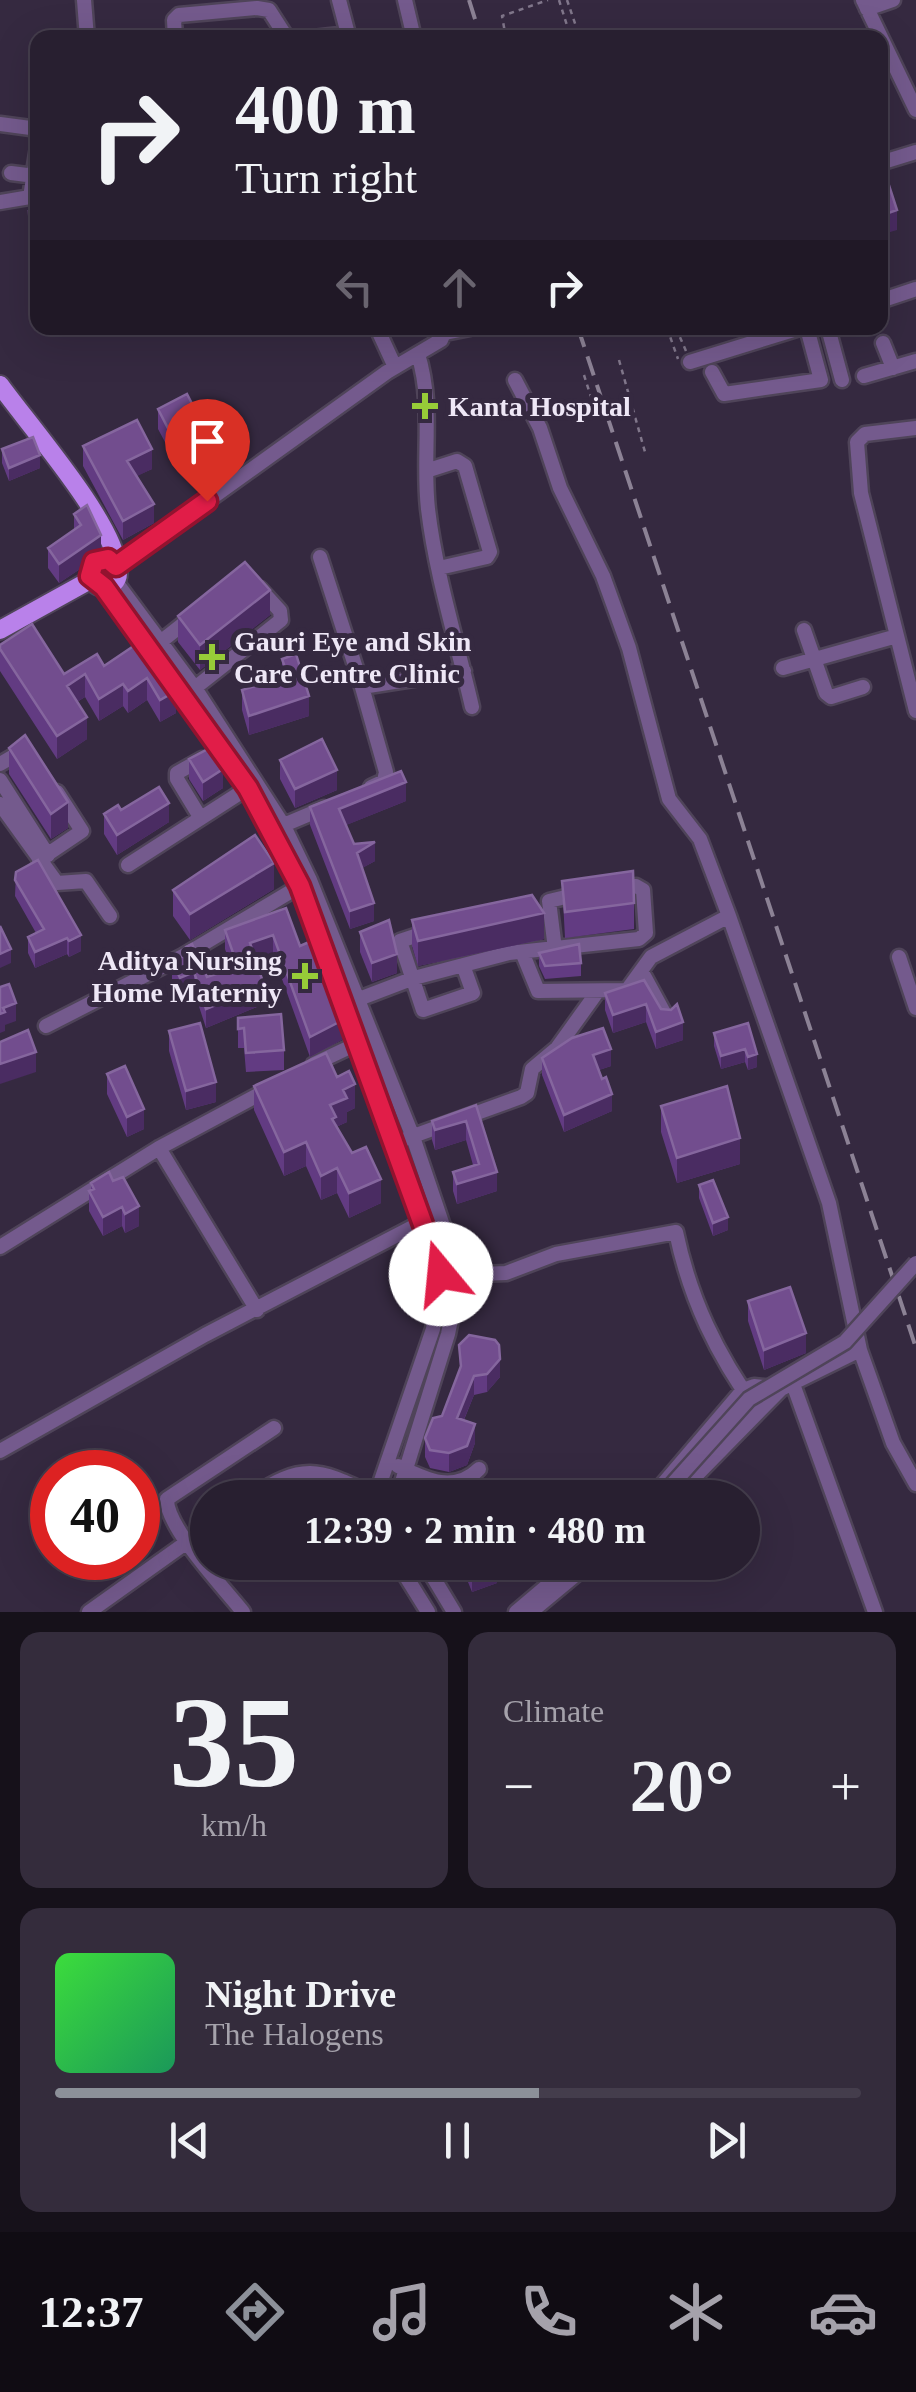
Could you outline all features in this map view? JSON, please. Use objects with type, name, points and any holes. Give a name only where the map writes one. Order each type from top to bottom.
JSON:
[{"type":"main road","points":[[0,384],[92,507],[116,552],[107,579],[0,630]]},
{"type":"street","points":[[84,0],[86,30]]},
{"type":"street","points":[[339,0],[346,30]]},
{"type":"street","points":[[405,0],[412,30]]},
{"type":"street","points":[[878,30],[865,4],[893,0]]},
{"type":"street","points":[[175,30],[174,20],[179,15],[257,8],[268,10],[282,30]]},
{"type":"street","points":[[888,52],[916,110]]},
{"type":"street","points":[[0,124],[30,128]]},
{"type":"street","points":[[888,161],[916,152]]},
{"type":"street","points":[[11,173],[30,175]]},
{"type":"street","points":[[0,202],[30,197]]},
{"type":"street","points":[[888,299],[916,289]]},
{"type":"street","points":[[380,335],[396,367]]},
{"type":"street","points":[[401,1480],[447,1333],[460,1276],[440,1213],[413,1138],[351,1002],[306,882],[254,784],[189,692],[178,665],[155,646],[107,579],[439,335]]},
{"type":"street","points":[[686,366],[782,335]]},
{"type":"street","points":[[712,372],[724,394],[821,380],[806,335]]},
{"type":"street","points":[[830,335],[842,380]]},
{"type":"street","points":[[883,343],[893,368]]},
{"type":"street","points":[[418,354],[428,388],[428,504],[472,707]]},
{"type":"street","points":[[864,376],[916,361]]},
{"type":"street","points":[[516,380],[540,428],[560,488],[604,576],[645,702],[669,798],[700,839],[730,916],[829,1203],[860,1350],[893,1443],[916,1484]]},
{"type":"street","points":[[916,428],[865,434],[857,442],[861,493],[916,711]]},
{"type":"street","points":[[429,470],[457,461],[465,466],[490,552],[487,557],[439,568]]},
{"type":"street","points":[[320,557],[386,772],[384,781],[350,796]]},
{"type":"street","points":[[189,692],[281,620],[280,611],[249,578]]},
{"type":"street","points":[[155,646],[198,612]]},
{"type":"street","points":[[804,630],[831,696],[863,687]]},
{"type":"street","points":[[783,668],[897,636]]},
{"type":"street","points":[[362,687],[464,671]]},
{"type":"street","points":[[200,817],[177,780],[178,773],[227,746]]},
{"type":"street","points":[[0,764],[25,749],[42,766]]},
{"type":"street","points":[[0,780],[58,883],[86,881],[110,916]]},
{"type":"street","points":[[44,857],[82,831],[52,782]]},
{"type":"street","points":[[128,866],[254,784]]},
{"type":"street","points":[[0,804],[44,857]]},
{"type":"street","points":[[277,827],[334,804]]},
{"type":"street","points":[[46,1026],[184,956],[306,882]]},
{"type":"street","points":[[351,1002],[410,979],[522,952],[552,949],[639,939],[646,933],[643,890],[636,886],[551,898],[552,949]]},
{"type":"street","points":[[540,908],[552,949]]},
{"type":"street","points":[[522,952],[538,991],[627,990],[651,957],[687,934],[730,916]]},
{"type":"street","points":[[454,926],[403,937],[410,979],[427,1012],[474,992],[463,965]]},
{"type":"street","points":[[900,958],[916,1008]]},
{"type":"street","points":[[642,972],[668,1018]]},
{"type":"street","points":[[395,1141],[413,1138],[522,1097],[527,1092],[532,1069],[557,1048],[598,991]]},
{"type":"street","points":[[0,1247],[159,1148],[366,1039]]},
{"type":"street","points":[[366,1039],[395,1141],[441,1274],[447,1333],[386,1461],[381,1480]]},
{"type":"street","points":[[159,1148],[257,1310]]},
{"type":"street","points":[[0,1450],[440,1213]]},
{"type":"street","points":[[441,1274],[506,1272],[556,1254],[676,1232],[700,1313],[723,1363],[758,1410]]},
{"type":"street","points":[[676,1480],[748,1399],[845,1342],[916,1264]]},
{"type":"street","points":[[690,1480],[787,1386],[860,1350]]},
{"type":"street","points":[[665,1480],[743,1390],[787,1386]]},
{"type":"street","points":[[787,1386],[875,1612]]},
{"type":"street","points":[[244,1612],[187,1541],[166,1508],[167,1499],[274,1428]]},
{"type":"street","points":[[386,1461],[449,1483],[468,1480],[479,1469]]},
{"type":"street","points":[[674,1470],[686,1480]]},
{"type":"street","points":[[276,1480],[298,1472],[334,1480]]},
{"type":"street","points":[[89,1612],[190,1539]]},
{"type":"street","points":[[408,1580],[428,1612]]},
{"type":"street","points":[[435,1580],[454,1612]]},
{"type":"street","points":[[516,1612],[554,1580]]},
{"type":"street","points":[[531,1612],[575,1580]]},
{"type":"street","points":[[546,1612],[581,1580]]},
{"type":"path","points":[[506,30],[502,16],[548,0]]},
{"type":"path","points":[[558,0],[568,30]]},
{"type":"path","points":[[567,0],[577,30]]},
{"type":"path","points":[[670,335],[686,366]]},
{"type":"path","points":[[678,335],[686,366]]},
{"type":"path","points":[[620,360],[645,452]]},
{"type":"path","points":[[584,375],[591,397]]},
{"type":"building","points":[[888,182],[897,210],[888,213]]},
{"type":"building","points":[[187,394],[201,421],[172,436],[158,409]]},
{"type":"building","points":[[137,420],[152,449],[127,461],[154,504],[123,521],[83,446]]},
{"type":"building","points":[[33,437],[40,455],[9,468],[2,449]]},
{"type":"building","points":[[87,505],[101,535],[59,564],[48,548],[81,525],[74,514]]},
{"type":"building","points":[[245,562],[270,590],[200,645],[178,616]]},
{"type":"building","points":[[32,624],[64,674],[97,654],[104,666],[144,639],[176,691],[160,700],[147,678],[128,691],[123,684],[99,699],[85,674],[67,686],[87,717],[57,736],[0,649],[0,645]]},
{"type":"building","points":[[296,654],[309,696],[249,716],[242,690],[288,676],[282,659]]},
{"type":"building","points":[[25,735],[68,802],[51,814],[9,748]]},
{"type":"building","points":[[322,739],[337,770],[295,789],[280,760]]},
{"type":"building","points":[[210,748],[223,769],[203,782],[189,759]]},
{"type":"building","points":[[401,771],[406,782],[339,809],[354,844],[375,842],[357,853],[374,903],[350,911],[310,807]]},
{"type":"building","points":[[159,787],[169,803],[117,835],[104,814],[118,805],[121,810]]},
{"type":"building","points":[[255,835],[274,863],[190,914],[173,890]]},
{"type":"building","points":[[38,860],[81,935],[35,952],[28,937],[44,929],[15,880],[16,872]]},
{"type":"building","points":[[633,871],[634,903],[565,912],[562,881]]},
{"type":"building","points":[[532,895],[544,913],[418,941],[412,920]]},
{"type":"building","points":[[286,908],[300,946],[316,939],[345,1019],[310,1037],[273,935],[250,943],[264,985],[206,1009],[194,972],[180,978],[172,961],[188,954],[186,947],[192,944],[207,977],[238,967],[225,930]]},
{"type":"building","points":[[389,920],[397,954],[372,963],[360,932]]},
{"type":"building","points":[[0,926],[11,949],[0,954]]},
{"type":"building","points":[[579,944],[581,963],[545,966],[539,953]]},
{"type":"building","points":[[644,980],[661,1009],[671,1010],[677,1004],[683,1022],[656,1032],[646,1004],[613,1015],[605,993]]},
{"type":"building","points":[[9,984],[16,1003],[3,1008],[5,1012],[0,1014],[0,987]]},
{"type":"building","points":[[281,1014],[284,1050],[246,1053],[244,1028],[238,1029],[238,1018]]},
{"type":"building","points":[[200,1023],[216,1082],[186,1091],[169,1031]]},
{"type":"building","points":[[748,1023],[757,1054],[748,1057],[745,1049],[721,1056],[714,1033]]},
{"type":"building","points":[[603,1028],[611,1049],[593,1055],[612,1094],[564,1115],[542,1058],[572,1038]]},
{"type":"building","points":[[28,1030],[36,1052],[0,1064],[0,1042]]},
{"type":"building","points":[[326,1053],[337,1077],[349,1071],[355,1084],[343,1090],[347,1098],[330,1105],[336,1117],[332,1119],[352,1153],[366,1147],[381,1179],[349,1193],[337,1168],[321,1176],[306,1142],[284,1152],[254,1086]]},
{"type":"building","points":[[125,1066],[144,1109],[127,1117],[107,1074]]},
{"type":"building","points":[[727,1086],[740,1138],[677,1158],[661,1106]]},
{"type":"building","points":[[476,1105],[497,1172],[457,1184],[453,1172],[479,1164],[466,1121],[435,1130],[432,1121]]},
{"type":"building","points":[[109,1172],[113,1181],[123,1177],[139,1206],[125,1214],[122,1207],[103,1217],[89,1191],[94,1189],[91,1183]]},
{"type":"building","points":[[713,1180],[728,1217],[713,1223],[699,1185]]},
{"type":"building","points":[[790,1287],[806,1333],[764,1350],[748,1301]]},
{"type":"building","points":[[469,1335],[495,1340],[500,1359],[487,1374],[474,1376],[457,1418],[475,1424],[467,1446],[449,1453],[430,1450],[425,1438],[433,1418],[442,1416],[461,1366],[459,1345]]},
{"type":"railway","points":[[469,0],[478,30]]},
{"type":"railway","points":[[580,335],[916,1348]]},
{"type":"place","name":"Kanta Hospital","points":[[425,406]]},
{"type":"place","name":"Gauri Eye and Skin Care Centre Clinic","points":[[212,657]]},
{"type":"place","name":"Aditya Nursing Home Materniy","points":[[305,976]]},
{"type":"route","points":[[207,501],[116,566],[108,559],[94,562],[90,576],[94,583],[104,587],[235,768],[300,886],[441,1274]]}]
